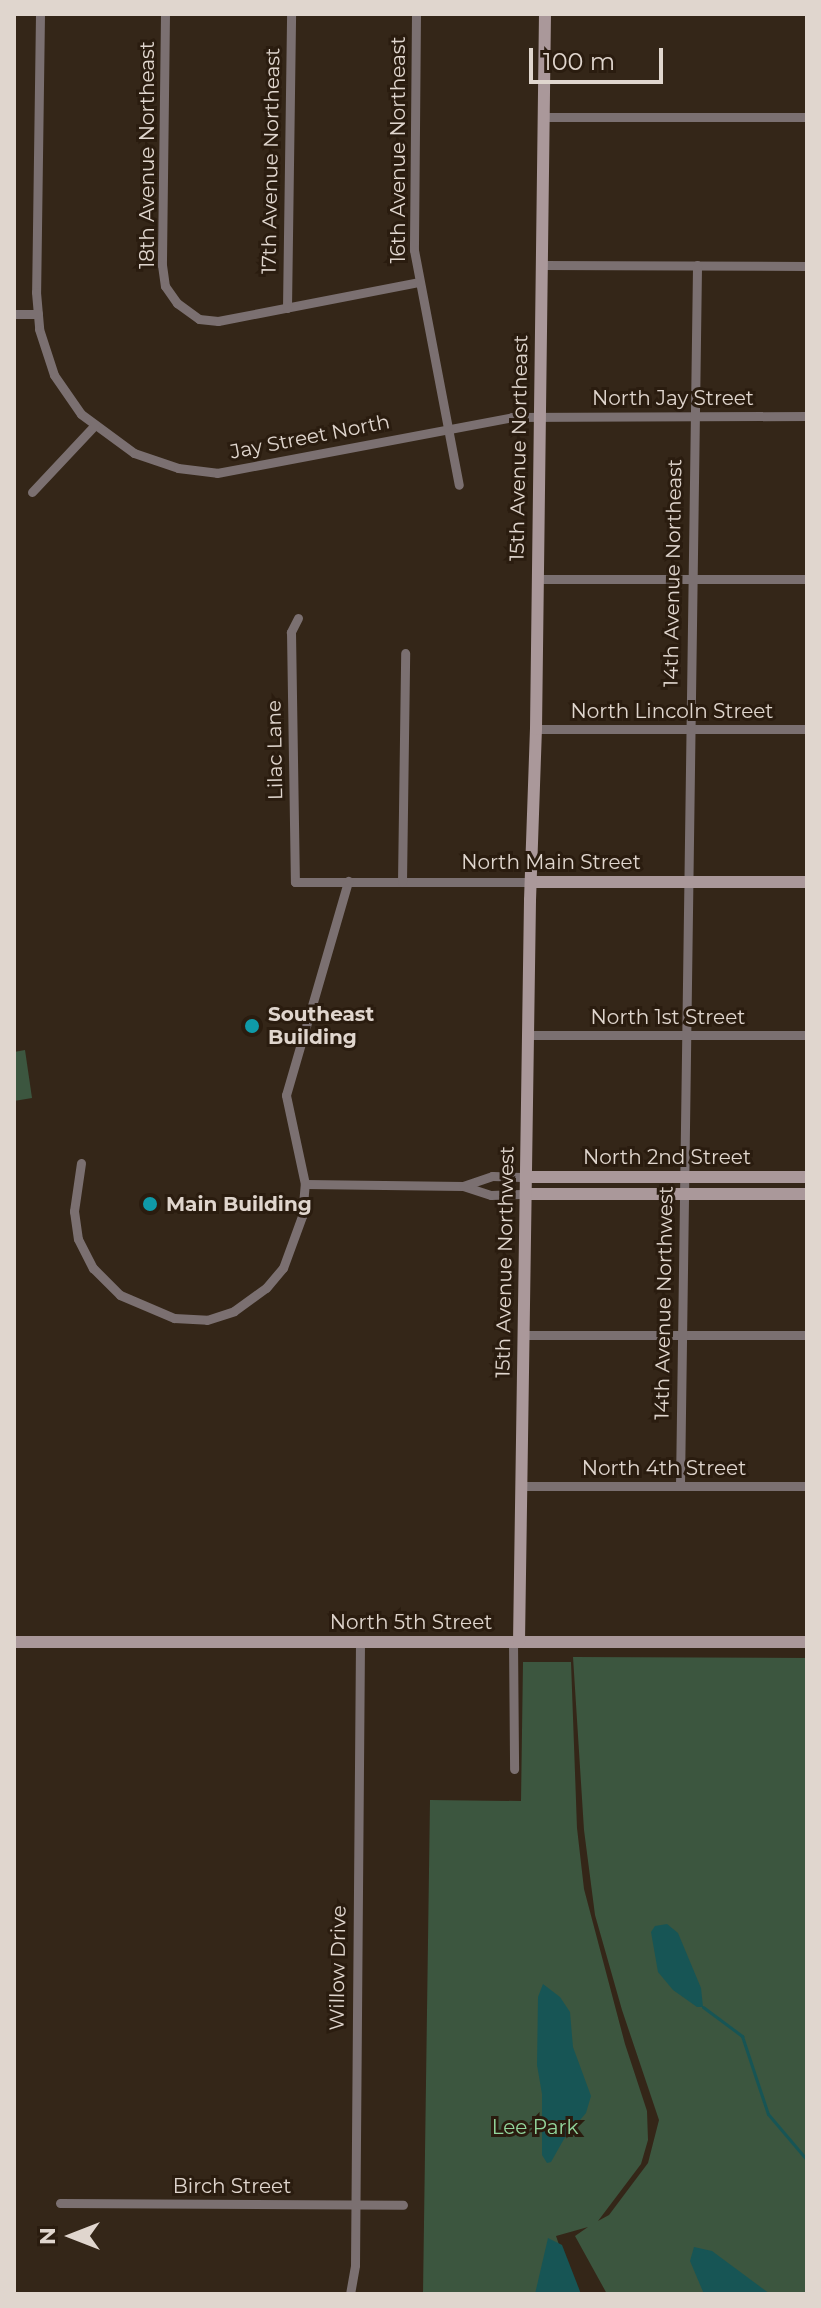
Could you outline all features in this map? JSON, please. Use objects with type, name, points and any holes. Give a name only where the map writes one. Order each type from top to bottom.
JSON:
[{"type":"street","name":"Jay Street North","points":[[40,14],[38,314],[54,375],[94,426],[147,459],[178,468],[217,473],[448,428],[540,415]]},
{"type":"street","name":"18th Avenue Northeast","points":[[165,14],[162,265],[170,295],[191,315],[207,320],[287,308]]},
{"type":"street","name":"17th Avenue Northeast","points":[[287,308],[291,14]]},
{"type":"street","name":"16th Avenue Northeast","points":[[416,14],[413,236],[418,282],[448,428]]},
{"type":"street","name":"15th Avenue Northeast","points":[[531,882],[536,729],[545,14]]},
{"type":"street","points":[[544,117],[807,117]]},
{"type":"street","points":[[542,265],[807,266]]},
{"type":"street","name":"14th Avenue Northeast","points":[[688,882],[697,265]]},
{"type":"street","points":[[287,308],[418,282]]},
{"type":"street","points":[[14,314],[38,314]]},
{"type":"street","name":"North Jay Street","points":[[540,415],[807,416]]},
{"type":"street","points":[[32,492],[94,426]]},
{"type":"street","points":[[448,428],[459,485]]},
{"type":"street","points":[[538,579],[807,579]]},
{"type":"street","name":"Lilac Lane","points":[[295,882],[291,632],[298,618]]},
{"type":"street","points":[[402,882],[405,653]]},
{"type":"street","name":"North Lincoln Street","points":[[536,729],[807,729]]},
{"type":"street","points":[[81,1163],[74,1224],[78,1239],[93,1268],[120,1295],[134,1303],[190,1321],[207,1320],[234,1311],[266,1288],[283,1268],[295,1242],[305,1184],[286,1095],[348,881]]},
{"type":"street","name":"North Main Street","points":[[295,882],[807,882]]},
{"type":"street","name":"15th Avenue Northwest","points":[[514,1769],[531,882]]},
{"type":"street","name":"14th Avenue Northwest","points":[[680,1485],[688,882]]},
{"type":"street","name":"North 1st Street","points":[[528,1035],[807,1035]]},
{"type":"street","points":[[463,1186],[492,1176],[527,1177]]},
{"type":"street","name":"North 2nd Street","points":[[527,1177],[807,1177]]},
{"type":"street","points":[[305,1184],[463,1186],[491,1195],[527,1194]]},
{"type":"street","name":"North 2nd Street","points":[[527,1194],[807,1194]]},
{"type":"street","points":[[524,1335],[807,1335]]},
{"type":"street","name":"North 4th Street","points":[[521,1486],[807,1486]]},
{"type":"street","name":"North 5th Street","points":[[14,1642],[807,1642]]},
{"type":"street","name":"Willow Drive","points":[[350,2294],[355,2265],[360,1642]]},
{"type":"street","name":"Birch Street","points":[[60,2203],[403,2205]]},
{"type":"green space","points":[[25,1050],[32,1098],[14,1101],[14,1052]]},
{"type":"green space","name":"Lee Park","points":[[573,1657],[807,1658],[807,2294],[607,2294],[575,2236],[588,2227],[556,2236],[576,2294],[423,2294],[430,1800],[521,1801],[523,1662],[571,1662],[577,1828],[584,1889],[625,2044],[647,2111],[648,2140],[641,2164],[598,2221],[609,2215],[648,2163],[659,2120],[622,2010],[595,1915],[584,1830]]},
{"type":"water","points":[[667,1924],[678,1933],[701,1988],[703,2007],[697,2007],[673,1990],[658,1972],[651,1932],[655,1926]]},
{"type":"water","points":[[543,1984],[560,1997],[570,2012],[573,2047],[591,2096],[586,2113],[564,2139],[551,2162],[547,2163],[542,2155],[542,2094],[537,2065],[538,1997]]},
{"type":"water","points":[[548,2238],[562,2245],[581,2294],[535,2294]]},
{"type":"water","points":[[694,2247],[712,2251],[770,2294],[704,2294],[690,2261]]},
{"type":"waterway","points":[[703,2007],[742,2036],[768,2114],[807,2160]]},
{"type":"place","name":"Southeast Building","points":[[252,1026]]},
{"type":"place","name":"Main Building","points":[[150,1204]]}]
